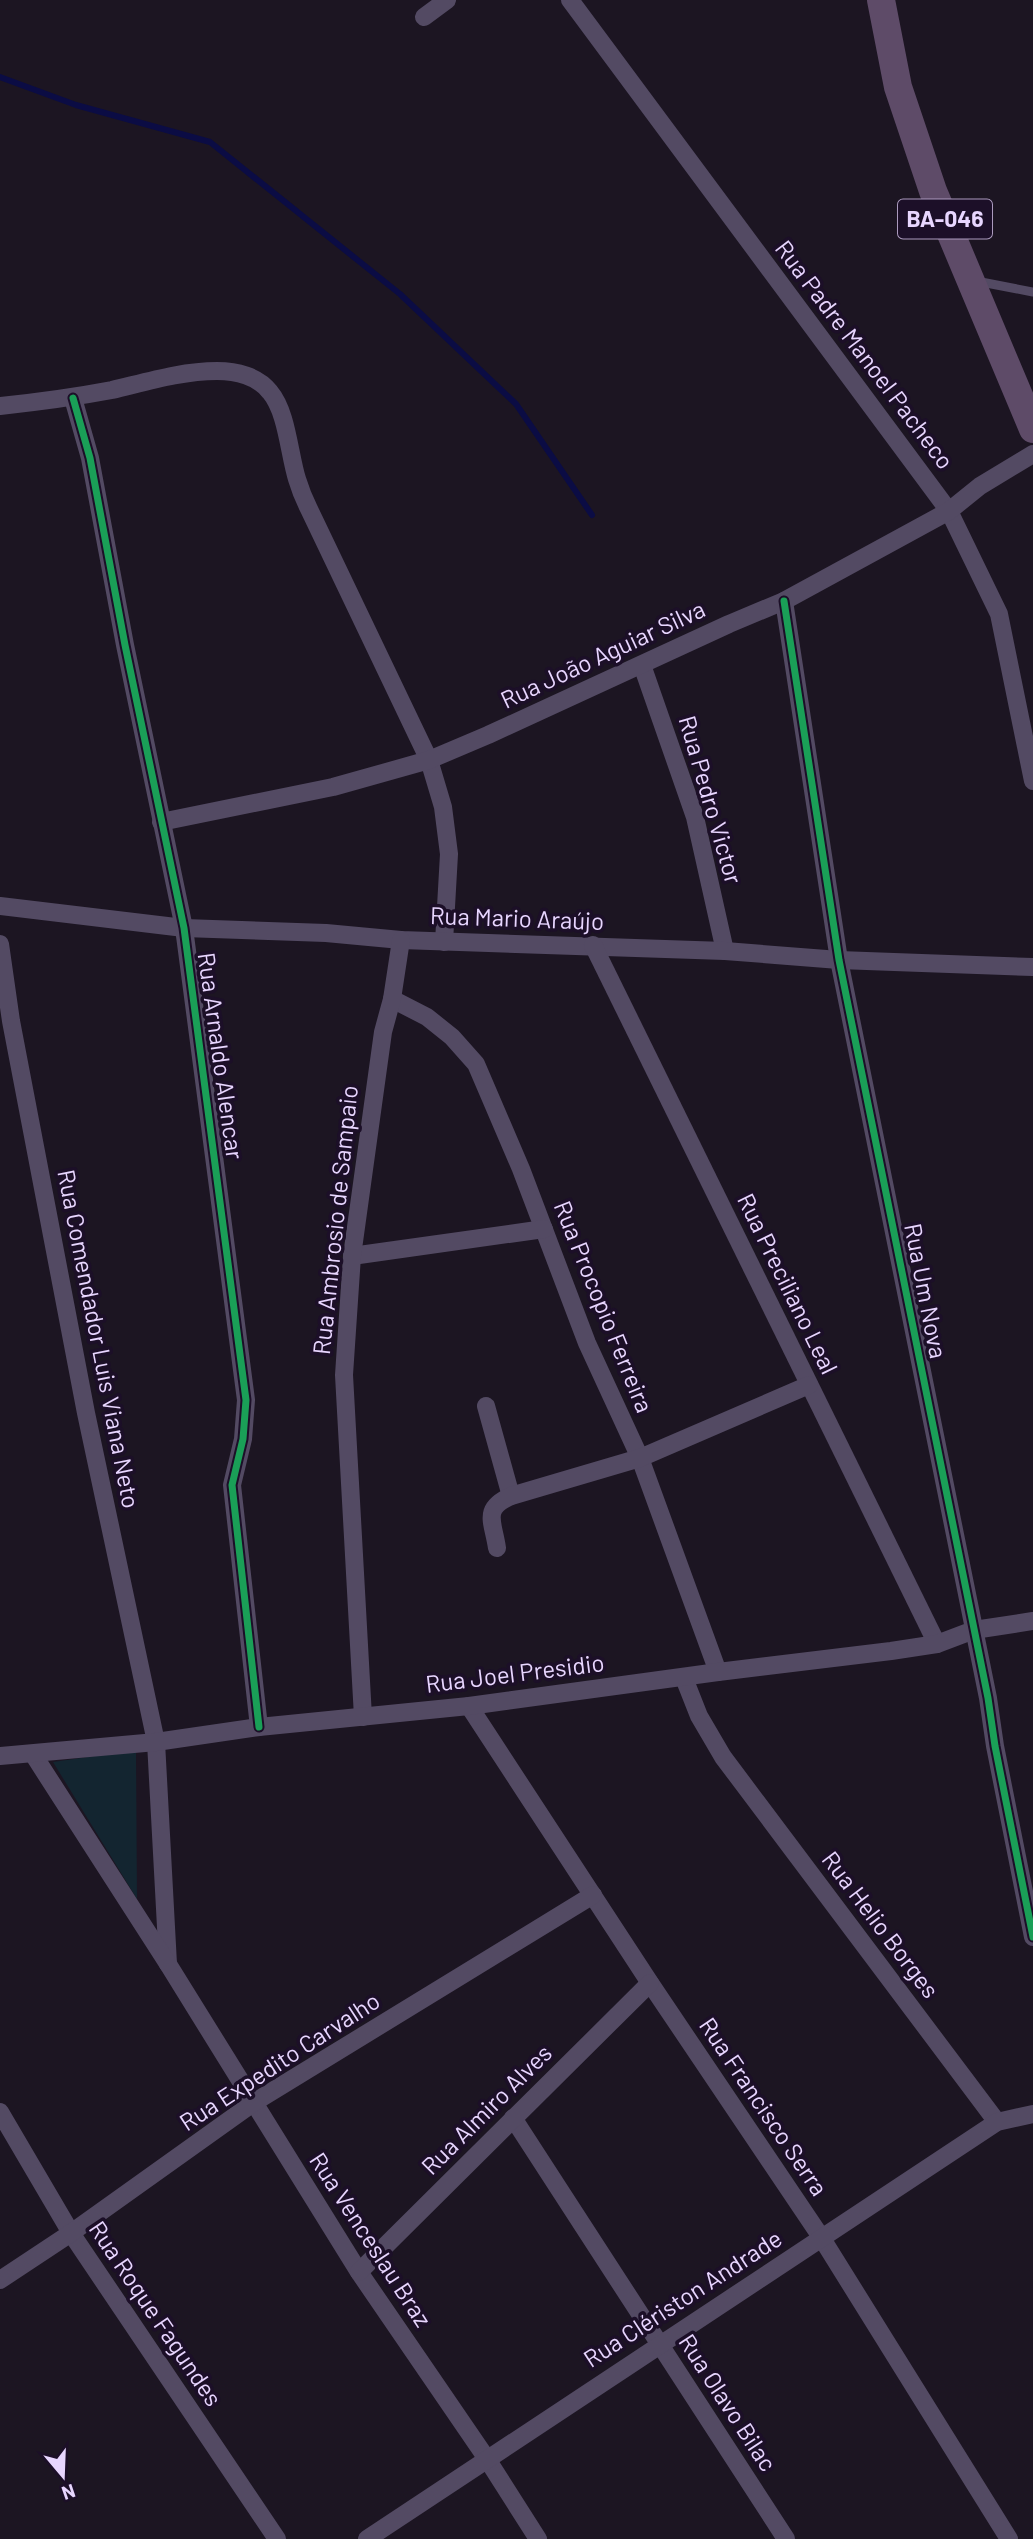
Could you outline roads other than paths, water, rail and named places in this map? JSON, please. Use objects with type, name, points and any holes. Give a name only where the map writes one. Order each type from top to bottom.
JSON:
[{"type":"main road","name":"BA-046","points":[[881,0],[898,87],[933,191],[1033,429]]},
{"type":"street","points":[[424,17],[447,0]]},
{"type":"street","name":"Rua Padre Manoel Pacheco","points":[[570,0],[949,511],[999,614],[1033,781]]},
{"type":"street","points":[[0,407],[73,398],[184,374],[218,370],[247,375],[269,390],[281,416],[297,481],[309,509],[429,760],[443,807],[449,853],[444,942]]},
{"type":"street","name":"Rua Arnaldo Alencar","points":[[73,398],[90,458],[184,928],[246,1400],[243,1439],[232,1485],[259,1727]]},
{"type":"street","name":"Rua João Aguiar Silva","points":[[161,822],[333,787],[429,760],[784,601],[949,511],[980,486],[1033,454]]},
{"type":"street","name":"Rua Um Nova","points":[[784,601],[839,960],[1033,1937]]},
{"type":"street","name":"Rua Pedro Victor","points":[[642,665],[695,817],[725,951]]},
{"type":"street","name":"Rua Mario Araújo","points":[[0,906],[184,928],[1033,967]]},
{"type":"street","name":"Rua Ambrosio de Sampaio","points":[[363,1717],[344,1375],[352,1256],[383,1032],[392,999],[401,940]]},
{"type":"street","name":"Rua Comendador Luis Viana Neto","points":[[0,944],[14,1035],[86,1413],[156,1742],[168,1964]]},
{"type":"street","name":"Rua Preciliano Leal","points":[[593,945],[937,1644]]},
{"type":"street","name":"Rua Procopio Ferreira","points":[[392,999],[427,1017],[452,1037],[476,1064],[544,1229],[587,1343],[640,1458],[718,1672]]},
{"type":"street","points":[[352,1256],[544,1229]]},
{"type":"street","points":[[497,1548],[491,1513],[496,1503],[511,1496],[640,1458],[809,1385]]},
{"type":"street","points":[[485,1406],[511,1496]]},
{"type":"street","name":"Rua Joel Presidio","points":[[0,1756],[156,1742],[259,1727],[468,1706],[684,1678],[937,1644],[974,1630],[1033,1621]]},
{"type":"street","name":"Rua Helio Borges","points":[[684,1678],[699,1716],[723,1756],[997,2122]]},
{"type":"street","name":"Rua Francisco Serra","points":[[468,1706],[821,2237],[1009,2539]]},
{"type":"street","name":"Rua Venceslau Braz","points":[[33,1754],[168,1964],[359,2272],[487,2459],[538,2539]]},
{"type":"street","name":"Rua Expedito Carvalho","points":[[0,2280],[71,2233],[253,2103],[593,1895]]},
{"type":"street","name":"Rua Almiro Alves","points":[[359,2272],[650,1983]]},
{"type":"street","name":"Rua Roque Fagundes","points":[[0,2112],[71,2233],[277,2539]]},
{"type":"street","name":"Rua Clériston Andrade","points":[[367,2539],[659,2343],[997,2122],[1033,2114]]},
{"type":"street","name":"Rua Olavo Bilac","points":[[513,2118],[786,2539]]},
{"type":"lane","points":[[970,280],[1033,292]]},
{"type":"waterway","points":[[0,77],[76,105],[210,142],[400,294],[516,404],[592,515]]}]
